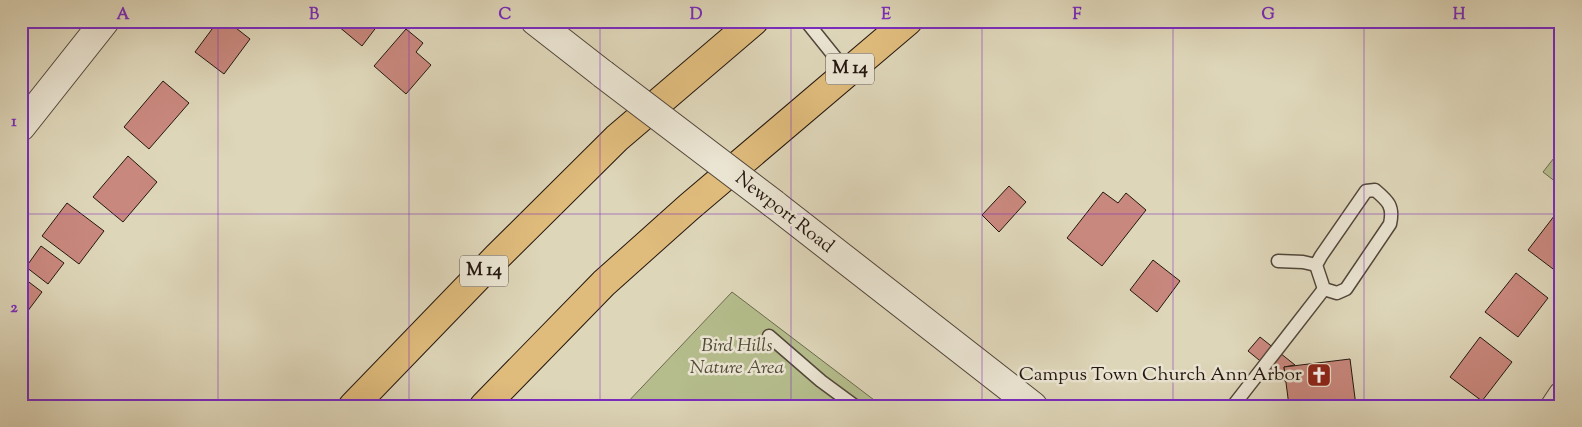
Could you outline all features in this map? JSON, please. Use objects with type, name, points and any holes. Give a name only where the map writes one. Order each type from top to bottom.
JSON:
[{"type":"highway","name":"M 14","points":[[353,406],[497,257],[618,138],[754,21]]},
{"type":"highway","name":"M 14","points":[[484,406],[604,283],[689,207],[908,21]]},
{"type":"street","points":[[26,112],[105,21]]},
{"type":"street","name":"Newport Road","points":[[535,21],[1033,406]]},
{"type":"street","points":[[1553,406],[1561,394]]},
{"type":"lane","points":[[806,21],[847,72]]},
{"type":"lane","points":[[1316,265],[1366,191],[1375,190],[1387,200],[1393,212],[1390,224],[1346,289],[1338,293],[1324,289]]},
{"type":"lane","points":[[1278,261],[1303,262],[1316,265]]},
{"type":"lane","points":[[1316,265],[1324,289]]},
{"type":"lane","points":[[1233,406],[1324,289]]},
{"type":"lane","points":[[769,336],[821,381],[856,406]]},
{"type":"green space","points":[[1561,149],[1561,186],[1543,172]]},
{"type":"green space","name":"Bird Hills Nature Area","points":[[732,292],[882,406],[624,406]]},
{"type":"building","points":[[218,21],[227,21],[250,39],[224,74],[195,52]]},
{"type":"building","points":[[332,21],[381,21],[362,46]]},
{"type":"building","points":[[406,29],[423,43],[416,52],[431,65],[406,94],[374,66]]},
{"type":"building","points":[[163,81],[189,103],[149,149],[124,127]]},
{"type":"building","points":[[128,156],[157,182],[123,222],[93,197]]},
{"type":"building","points":[[1009,186],[1026,202],[999,232],[982,215]]},
{"type":"building","points":[[1103,192],[1118,203],[1126,193],[1146,210],[1102,266],[1067,238]]},
{"type":"building","points":[[67,203],[104,231],[79,264],[42,236]]},
{"type":"building","points":[[1558,211],[1561,213],[1561,275],[1528,250]]},
{"type":"building","points":[[41,246],[64,263],[48,284],[26,267]]},
{"type":"building","points":[[1153,260],[1180,281],[1157,312],[1130,290]]},
{"type":"building","points":[[1516,273],[1548,298],[1518,337],[1485,312]]},
{"type":"building","points":[[21,276],[42,292],[21,320]]},
{"type":"building","points":[[1260,337],[1295,365],[1284,367],[1286,382],[1248,351]]},
{"type":"building","points":[[1480,337],[1512,362],[1482,401],[1450,377]]},
{"type":"building","name":"Campus Town Church Ann Arbor","points":[[1350,359],[1356,406],[1289,406],[1284,367]]},
{"type":"place","name":"Campus Town Church Ann Arbor","points":[[1319,375]]}]
